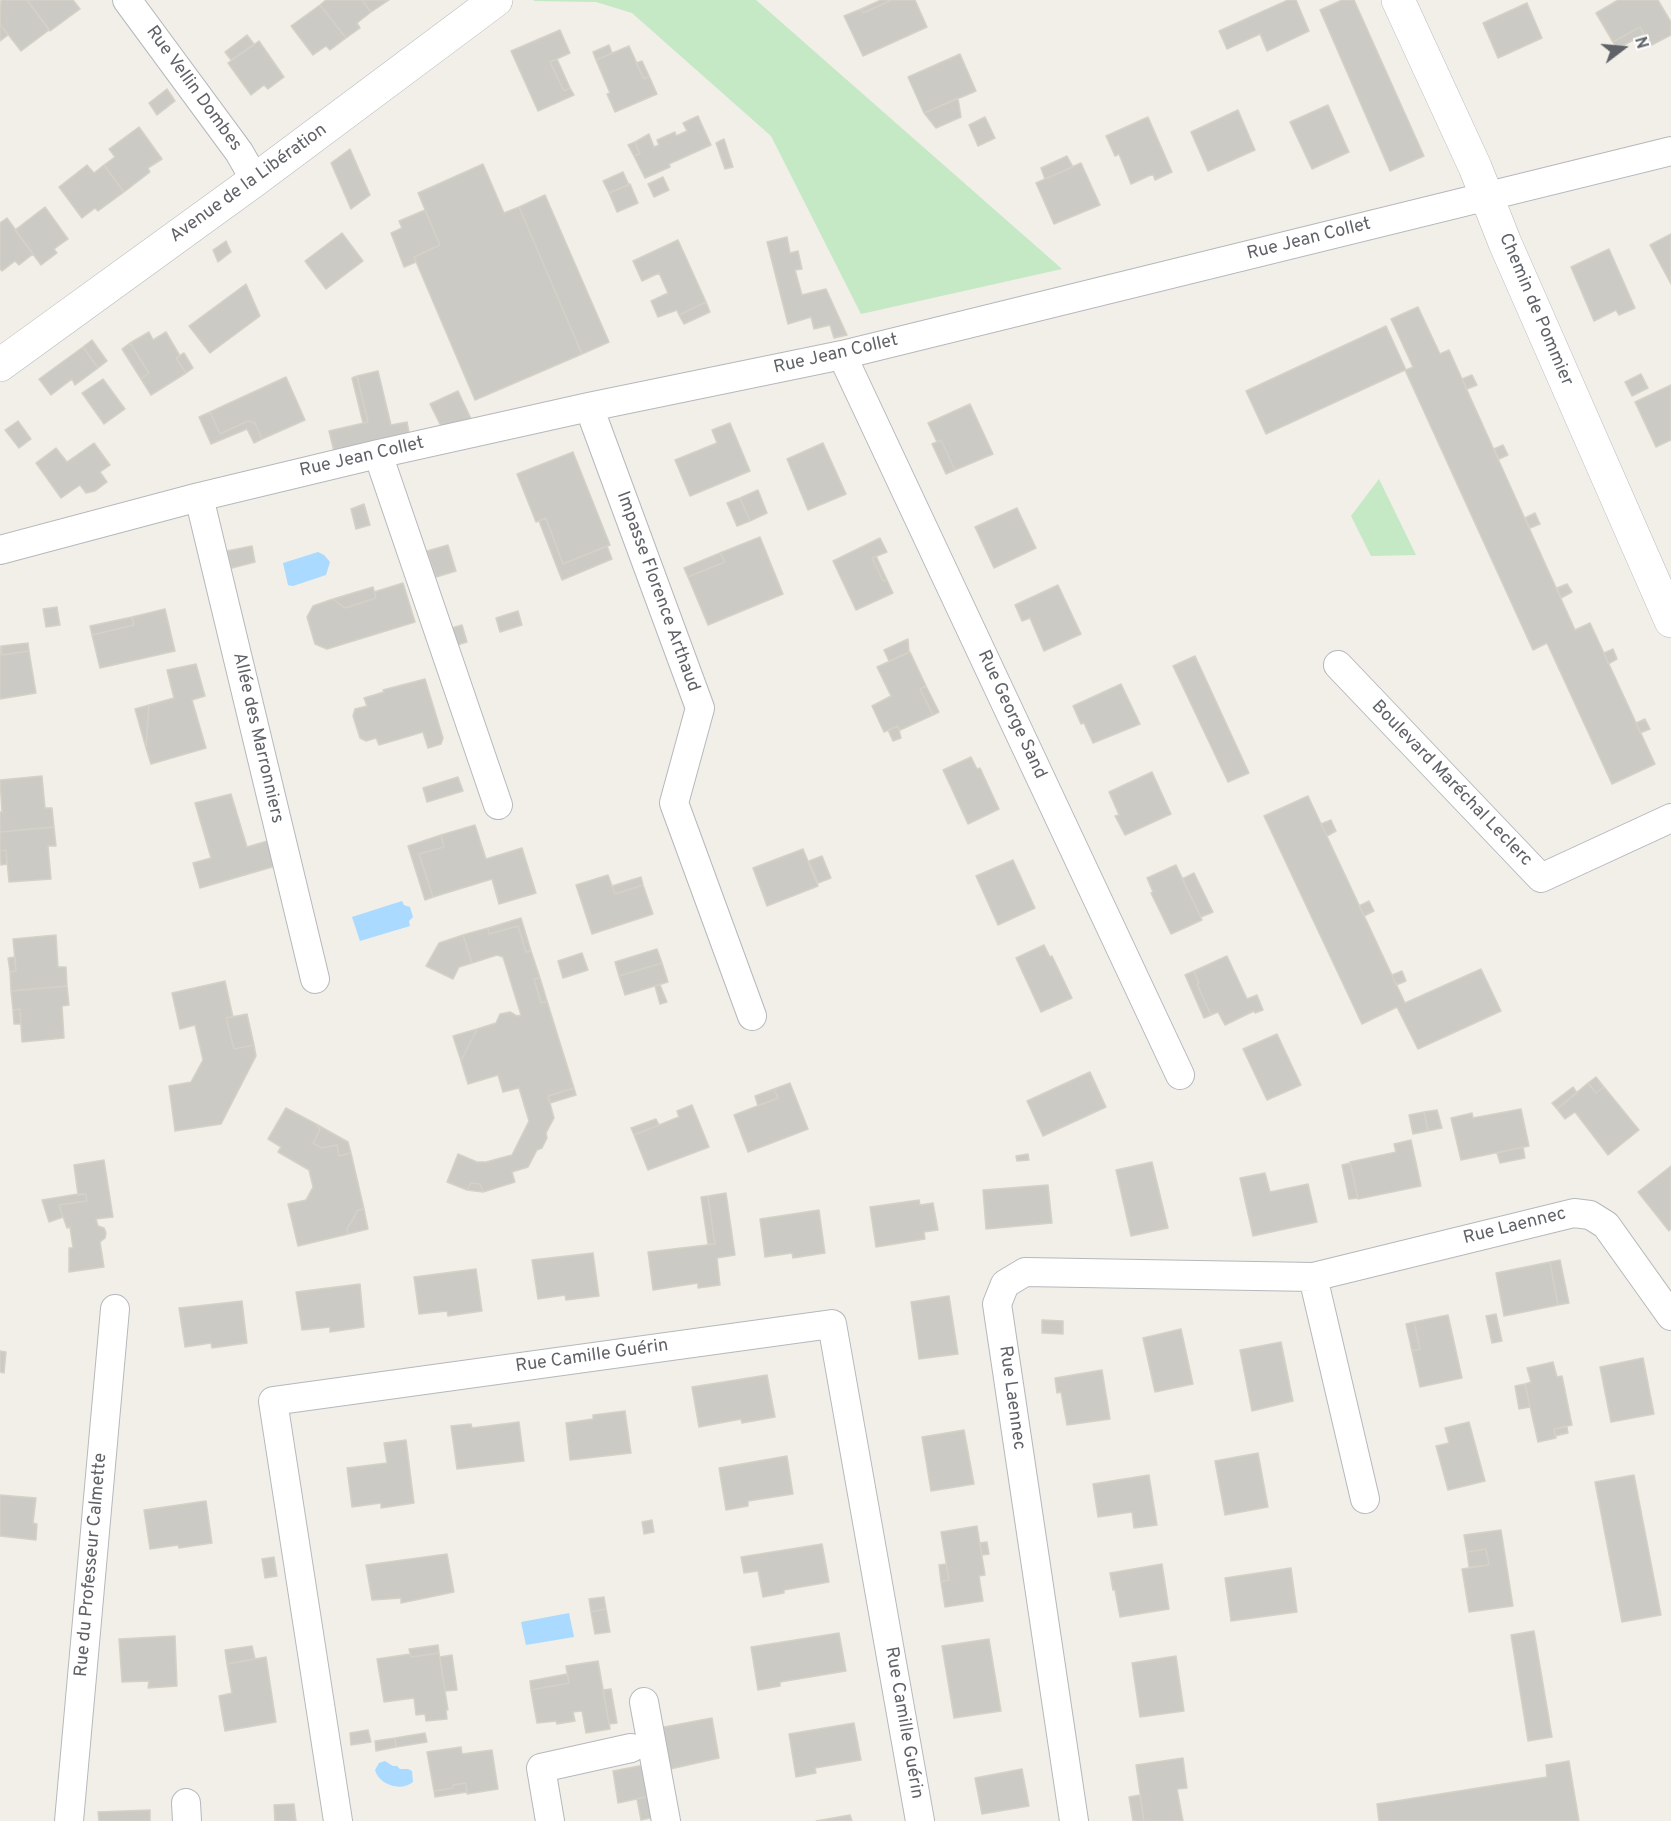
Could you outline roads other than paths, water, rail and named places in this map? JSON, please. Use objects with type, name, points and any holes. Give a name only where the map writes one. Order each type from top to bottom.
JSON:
[{"type":"street","name":"Rue Vellin Dombes","points":[[127,0],[239,152],[255,180]]},
{"type":"street","name":"Avenue de la Libération","points":[[0,365],[255,180],[496,0]]},
{"type":"street","name":"Chemin de Pommier","points":[[1398,0],[1487,196],[1505,243],[1671,621]]},
{"type":"street","name":"Rue Jean Collet","points":[[0,550],[199,497],[378,454],[589,407],[842,355],[1671,151]]},
{"type":"street","name":"Rue George Sand","points":[[842,355],[1180,1075]]},
{"type":"street","name":"Impasse Florence Arthaud","points":[[589,407],[700,708],[674,803],[752,1016]]},
{"type":"street","points":[[378,454],[498,805]]},
{"type":"street","name":"Allée des Marronniers","points":[[199,497],[315,979]]},
{"type":"street","name":"Boulevard Maréchal Leclerc","points":[[1338,665],[1541,878],[1671,818]]},
{"type":"street","name":"Rue Laennec","points":[[1074,1821],[997,1304],[1005,1284],[1025,1272],[1313,1277],[1574,1213],[1590,1215],[1606,1225],[1671,1316]]},
{"type":"street","points":[[1313,1277],[1365,1499]]},
{"type":"street","name":"Rue du Professeur Calmette","points":[[69,1821],[115,1309]]},
{"type":"street","name":"Rue Camille Guérin","points":[[338,1821],[273,1401],[832,1324],[920,1821]]},
{"type":"street","points":[[644,1701],[666,1821]]},
{"type":"street","points":[[550,1821],[541,1768],[631,1748]]},
{"type":"water","points":[[318,552],[330,562],[326,575],[293,586],[288,585],[283,563]]},
{"type":"water","points":[[402,901],[404,905],[410,907],[413,917],[409,921],[410,926],[360,941],[352,917]]},
{"type":"water","points":[[569,1613],[574,1637],[526,1645],[521,1622]]},
{"type":"water","points":[[385,1761],[400,1769],[412,1771],[413,1782],[397,1787],[381,1780],[375,1770],[379,1763]]}]
